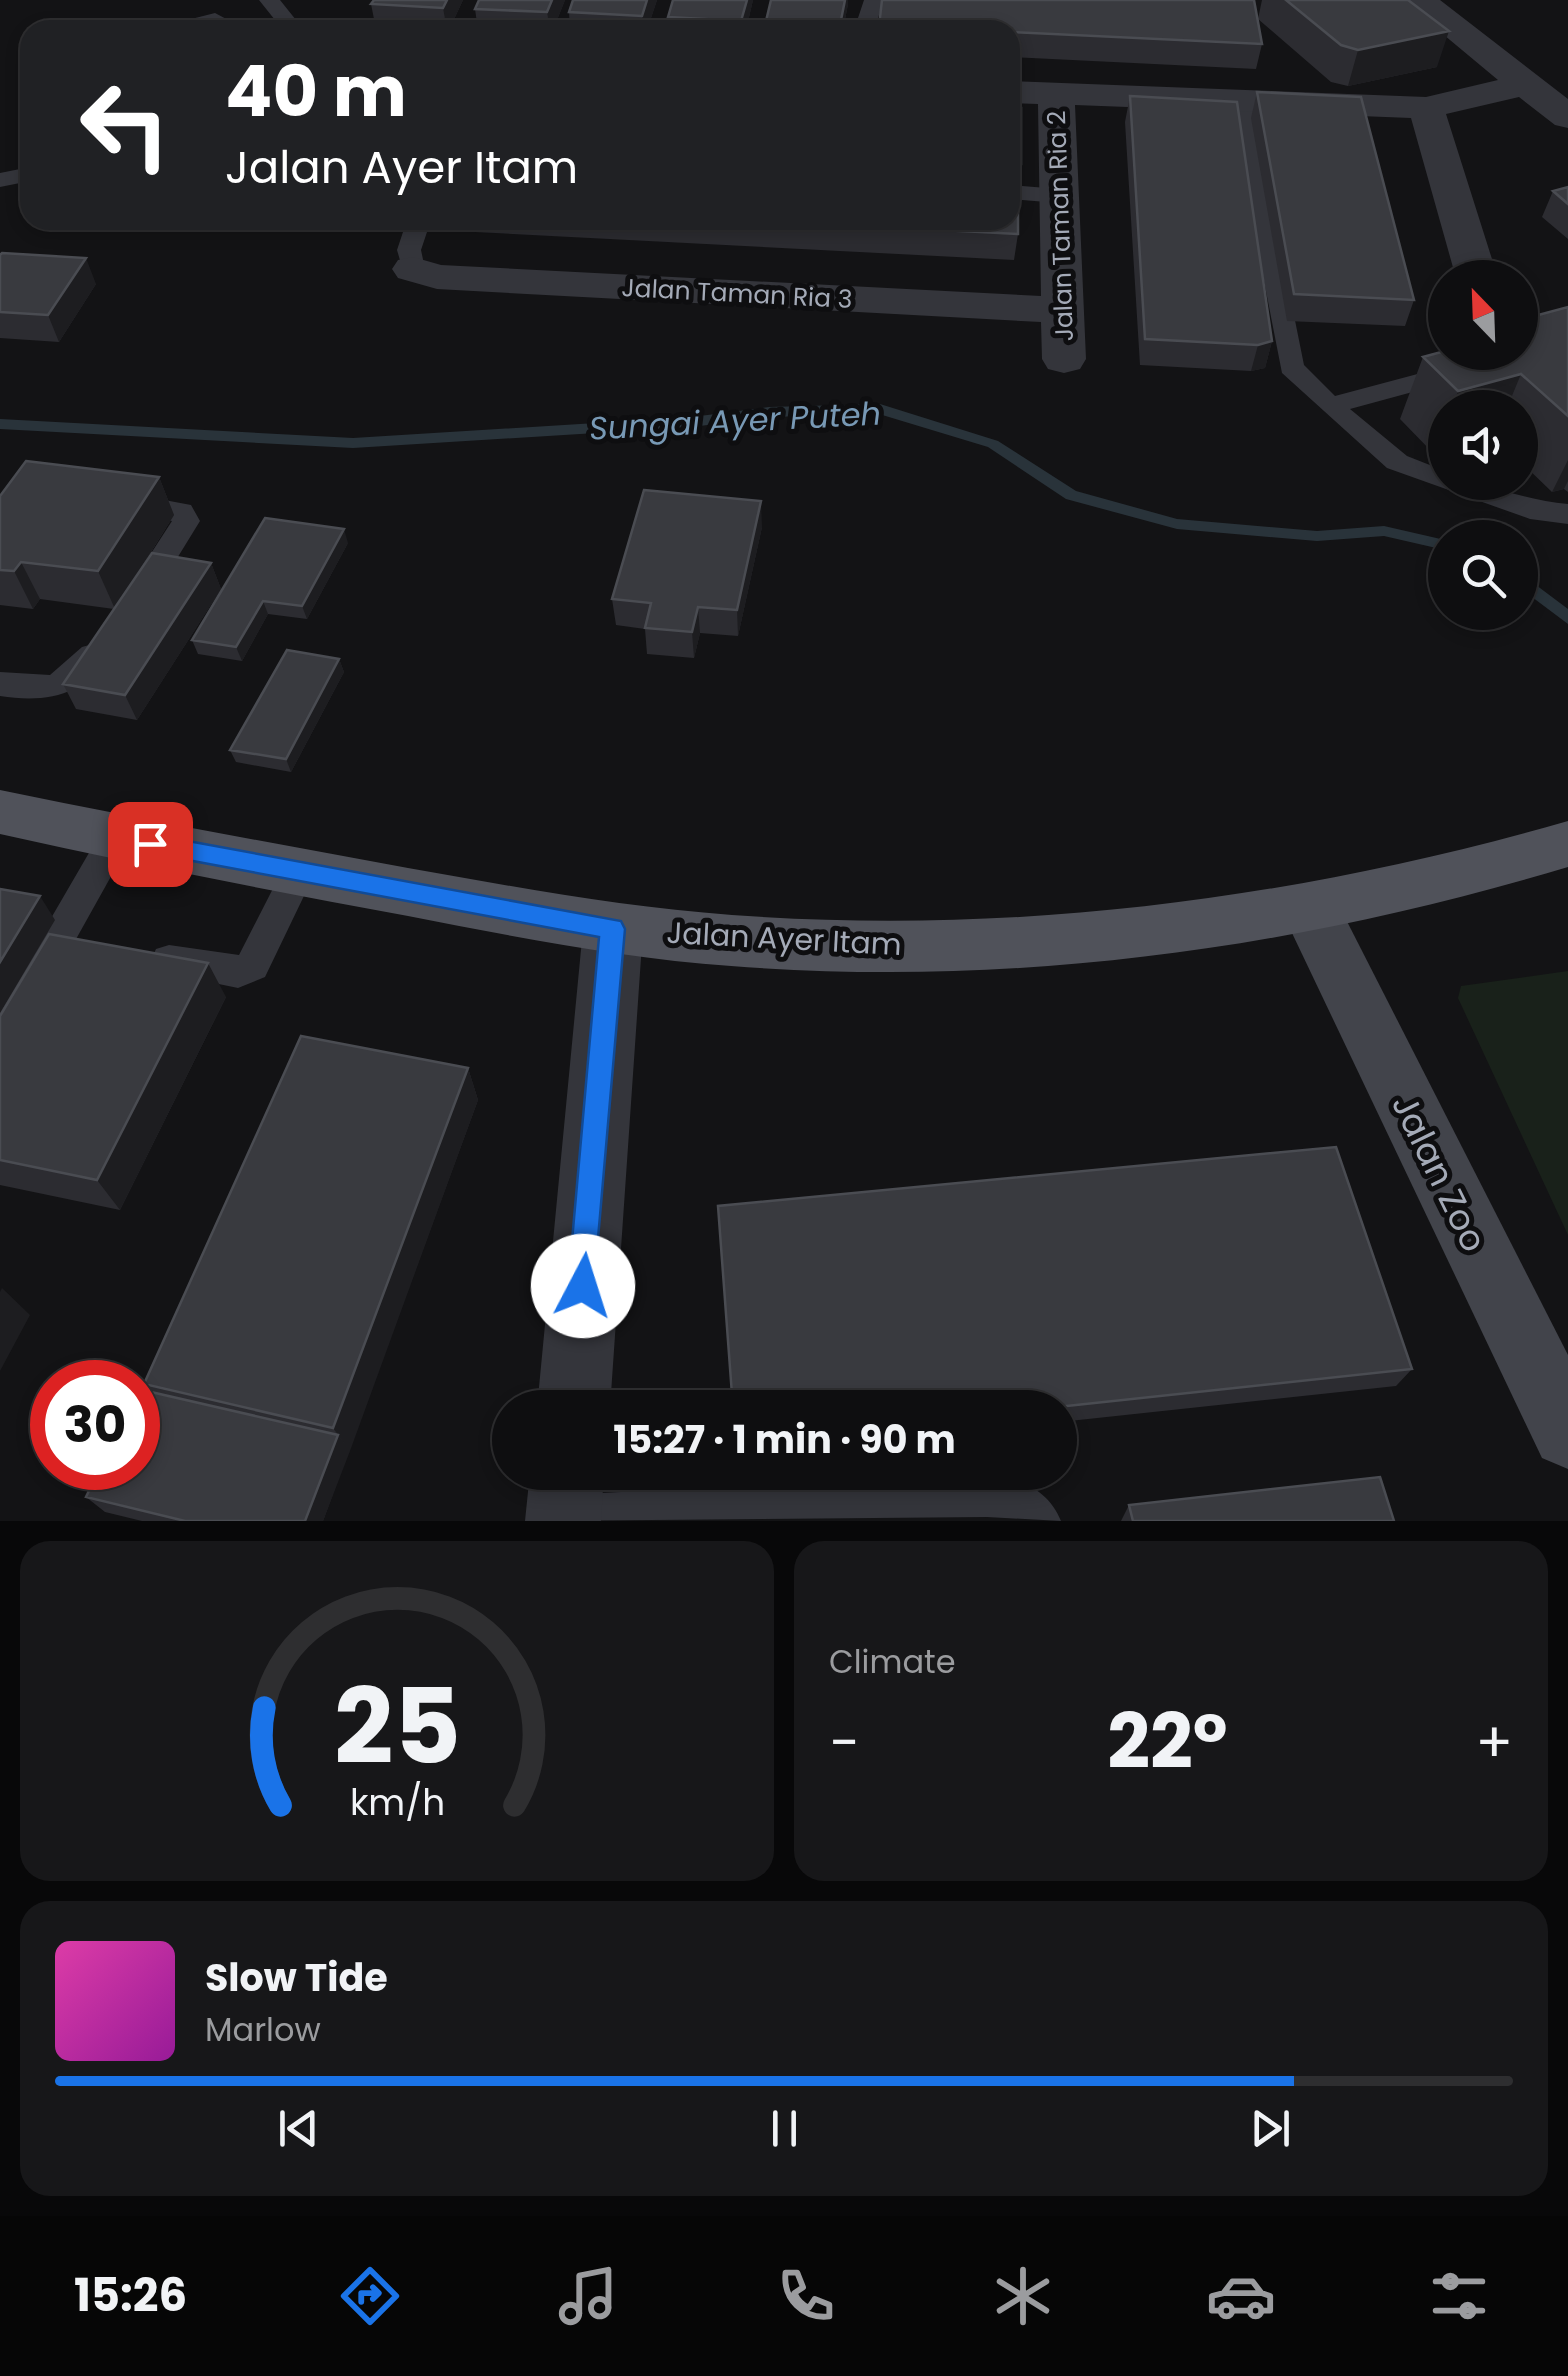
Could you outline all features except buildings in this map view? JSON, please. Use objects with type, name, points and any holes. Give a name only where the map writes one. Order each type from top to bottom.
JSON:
[{"type":"main road","name":"Jalan Ayer Itam","points":[[0,812],[298,873],[612,929],[854,946],[956,948],[1312,912],[1456,880],[1568,844]]},
{"type":"main road","name":"Jalan Zoo","points":[[1312,912],[1568,1432]]},
{"type":"street","points":[[1419,0],[1568,116]]},
{"type":"street","points":[[1020,92],[1426,108],[1527,84]]},
{"type":"street","name":"Jalan Taman Ria 2","points":[[1056,94],[1064,359]]},
{"type":"street","points":[[1426,108],[1472,260]]},
{"type":"street","name":"Jalan Taman Ria 3","points":[[413,269],[437,277],[1062,310]]},
{"type":"street","points":[[574,1390],[612,929]]},
{"type":"lane","points":[[269,0],[286,20]]},
{"type":"lane","points":[[1240,102],[1288,360],[1330,406],[1405,467],[1428,476]]},
{"type":"lane","points":[[1020,193],[1059,196]]},
{"type":"lane","points":[[413,269],[407,258],[415,230]]},
{"type":"lane","points":[[1330,406],[1462,370]]},
{"type":"lane","points":[[0,684],[36,690],[68,683],[118,622],[186,521],[181,512],[167,507],[90,499]]},
{"type":"lane","points":[[1502,500],[1568,514]]},
{"type":"lane","points":[[0,1040],[116,837]]},
{"type":"lane","points":[[130,952],[238,973],[252,966],[298,873]]},
{"type":"lane","points":[[58,938],[94,945]]},
{"type":"lane","points":[[565,1504],[987,1495],[1010,1498],[1039,1521]]},
{"type":"shaded area","points":[[1568,971],[1568,1235],[1458,998],[1461,986]]},
{"type":"waterway","name":"Sungai Ayer Puteh","points":[[0,424],[353,443],[692,422],[769,412],[880,409],[993,444],[1071,495],[1177,524],[1317,536],[1384,531],[1428,541]]},
{"type":"waterway","name":"Sungai Ayer Puteh","points":[[1538,594],[1568,618]]},
{"type":"route","points":[[150,844],[612,929],[583,1286]]}]
